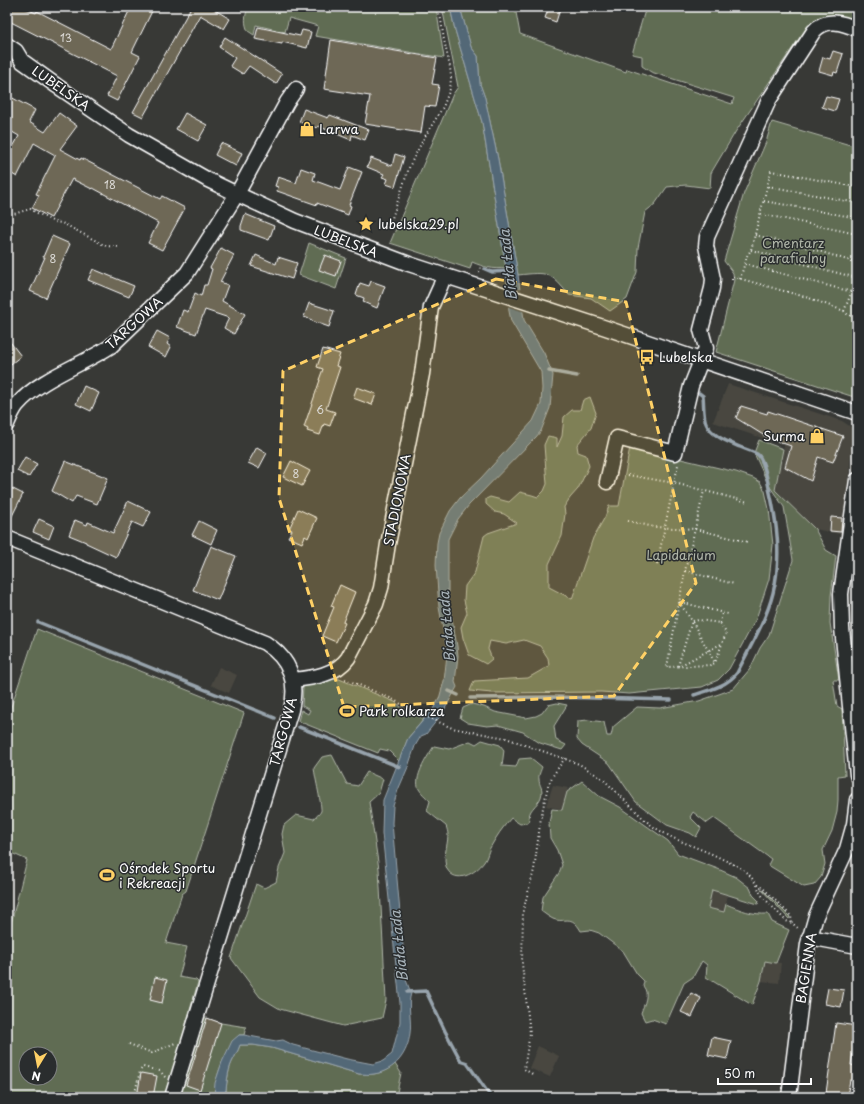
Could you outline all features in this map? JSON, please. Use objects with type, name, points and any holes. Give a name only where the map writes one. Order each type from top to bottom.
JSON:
[{"type":"street","points":[[607,482],[617,438],[675,453],[691,386],[706,348],[701,330],[713,279],[706,246],[707,237],[769,100],[817,27],[831,22],[843,24],[857,30]]},
{"type":"street","name":"LUBELSKA","points":[[7,45],[16,51],[22,61]]},
{"type":"street","name":"LUBELSKA","points":[[7,57],[22,61],[129,134],[185,167],[237,194],[295,221],[334,237],[444,276],[534,304],[857,413]]},
{"type":"street","name":"TARGOWA","points":[[7,424],[13,410],[26,396],[45,382],[111,346],[187,272],[237,194],[287,102],[296,89]]},
{"type":"street","name":"STADIONOWA","points":[[292,680],[327,673],[345,663],[352,652],[379,596],[422,374],[431,307],[444,276]]},
{"type":"street","points":[[857,480],[841,594],[842,628],[857,775]]},
{"type":"street","name":"TARGOWA","points":[[7,538],[265,643],[280,655],[289,669],[294,696],[291,710],[172,1097]]},
{"type":"street","name":"BAGIENNA","points":[[789,1097],[804,966],[809,937],[816,916],[847,849],[854,824],[857,800]]},
{"type":"street","points":[[809,937],[857,946]]},
{"type":"path","points":[[391,221],[410,165],[443,107],[450,89],[450,67],[439,7]]},
{"type":"path","points":[[740,280],[747,256],[751,250],[772,172],[856,187],[857,185]]},
{"type":"path","points":[[768,186],[857,203]]},
{"type":"path","points":[[764,201],[857,218]]},
{"type":"path","points":[[7,216],[30,209],[54,222],[62,223],[106,246],[120,247]]},
{"type":"path","points":[[761,214],[857,234]]},
{"type":"path","points":[[755,235],[812,249],[857,263]]},
{"type":"path","points":[[751,250],[857,279],[844,311]]},
{"type":"path","points":[[745,264],[852,292]]},
{"type":"path","points":[[478,274],[480,267]]},
{"type":"path","points":[[732,280],[732,277],[809,298],[844,311],[848,315],[857,318]]},
{"type":"path","points":[[657,564],[680,458],[675,453]]},
{"type":"path","points":[[628,475],[674,483],[748,502]]},
{"type":"path","points":[[704,491],[685,571],[667,667],[710,665],[715,663]]},
{"type":"path","points":[[628,521],[646,526],[695,528],[748,542]]},
{"type":"path","points":[[685,571],[734,584]]},
{"type":"path","points":[[679,602],[728,614]]},
{"type":"path","points":[[679,602],[692,621],[715,663]]},
{"type":"path","points":[[715,663],[726,633],[720,623],[722,613]]},
{"type":"path","points":[[692,621],[699,620],[720,623]]},
{"type":"path","points":[[678,666],[692,621]]},
{"type":"path","points":[[678,666],[722,643]]},
{"type":"path","points":[[340,678],[390,698],[418,713],[457,730],[506,738],[579,764],[603,779],[655,828],[673,838],[737,866],[748,873],[758,885],[763,888],[791,916],[792,922]]},
{"type":"path","points":[[532,1074],[524,1069],[530,1033],[522,964],[524,911],[534,870],[541,817],[546,796],[552,777],[565,758]]},
{"type":"path","points":[[758,885],[759,891],[763,897],[786,921],[792,922],[809,937]]},
{"type":"path","points":[[129,1044],[152,1053],[177,1042]]},
{"type":"path","points":[[134,1097],[140,1071],[143,1067],[160,1071],[167,1080]]},
{"type":"highlighted area","points":[[496,279],[626,302],[696,583],[614,696],[344,707],[279,498],[283,371]]},
{"type":"shaded area","points":[[728,384],[842,421],[851,427],[853,435],[843,535],[815,529],[775,490],[784,445],[713,422]]},
{"type":"shaded area","points":[[219,667],[237,675],[229,693],[211,685]]},
{"type":"shaded area","points":[[553,785],[568,788],[567,790],[573,791],[568,811],[546,806]]},
{"type":"shaded area","points":[[712,890],[728,894],[724,912],[707,908]]},
{"type":"shaded area","points":[[765,961],[781,963],[779,983],[761,981]]},
{"type":"shaded area","points":[[538,1046],[559,1056],[550,1077],[529,1068]]},
{"type":"green space","points":[[248,7],[436,7],[444,58],[315,36],[318,26],[289,18],[285,32],[256,25],[254,35],[248,31],[245,22]]},
{"type":"green space","points":[[442,7],[450,7],[455,30],[482,122],[506,268],[489,268],[472,262],[470,269],[390,243],[453,94],[458,87]]},
{"type":"green space","points":[[460,7],[515,7],[520,34],[626,72],[627,69],[732,104],[734,98],[651,72],[642,66],[642,56],[632,54],[646,7],[849,7],[848,8],[857,12],[857,23],[812,23],[800,37],[736,131],[711,173],[710,188],[686,185],[667,187],[655,204],[645,212],[638,248],[637,272],[627,299],[610,311],[591,298],[569,295],[557,281],[547,275],[536,273],[518,275],[498,159],[485,98],[480,84],[478,56],[471,47]]},
{"type":"green space","name":"Cmentarz parafialny","points":[[772,122],[857,147],[857,398],[716,352],[734,280],[733,273],[724,261],[744,193],[766,142]]},
{"type":"green space","points":[[309,243],[346,258],[336,289],[299,275]]},
{"type":"green space","name":"Lapidarium","points":[[590,397],[596,413],[591,428],[577,445],[578,452],[586,455],[589,466],[578,489],[564,507],[565,514],[562,536],[549,564],[549,587],[572,599],[593,538],[605,517],[609,506],[619,506],[630,447],[736,472],[760,482],[765,491],[769,509],[773,545],[769,579],[756,619],[729,669],[718,680],[702,687],[629,694],[601,692],[492,693],[470,691],[474,681],[528,678],[549,666],[548,658],[540,646],[524,640],[506,644],[490,641],[488,649],[492,659],[486,664],[469,655],[461,627],[467,613],[464,600],[465,586],[475,572],[484,536],[488,533],[517,523],[504,514],[495,512],[486,504],[486,499],[490,497],[509,502],[520,492],[538,497],[544,491],[547,484],[544,445],[548,436],[557,438],[557,447],[562,436],[564,417],[572,410],[580,410],[583,400]]},
{"type":"green space","points":[[759,440],[783,449],[775,490],[815,529],[826,550],[836,556],[831,596],[830,623],[839,680],[833,680],[837,706],[842,709],[845,775],[838,776],[837,812],[832,831],[823,850],[825,864],[821,877],[814,885],[804,887],[768,865],[771,859],[714,818],[707,823],[693,812],[690,817],[701,828],[696,837],[690,833],[667,825],[636,802],[609,763],[582,745],[577,739],[578,721],[588,720],[604,722],[607,736],[611,736],[613,727],[637,707],[660,708],[699,701],[733,689],[750,669],[760,648],[769,635],[793,560],[784,507],[768,484],[754,453]]},
{"type":"green space","name":"Ośrodek Sportu i Rekreacji","points":[[37,629],[244,713],[186,891],[182,894],[166,943],[187,947],[179,977],[196,980],[198,982],[186,1024],[200,1028],[203,1017],[221,1023],[246,1027],[244,1035],[239,1035],[222,1064],[217,1079],[214,1097],[7,1097],[7,939],[27,860],[7,851],[7,719]]},
{"type":"green space","points":[[332,676],[395,702],[401,707],[424,719],[408,738],[399,761],[389,751],[380,749],[378,753],[298,721],[301,710],[308,714],[310,710],[302,706],[303,687],[313,681]]},
{"type":"green space","points":[[557,703],[567,705],[554,726],[556,740],[566,745],[562,750],[540,743],[523,732],[498,725],[487,726],[468,723],[460,718],[463,708],[472,704],[495,712],[526,718],[536,716],[542,713],[548,705]]},
{"type":"green space","points":[[482,740],[500,745],[504,750],[502,766],[516,767],[519,759],[531,758],[542,767],[539,778],[542,794],[540,800],[531,811],[529,817],[530,821],[520,824],[511,818],[502,829],[490,848],[485,860],[480,866],[466,876],[455,876],[447,869],[445,861],[448,835],[446,826],[427,811],[430,801],[418,787],[418,777],[434,746],[449,749],[470,741],[476,744]]},
{"type":"green space","points":[[332,755],[347,784],[358,786],[367,772],[383,779],[379,793],[369,802],[379,869],[386,1000],[382,1018],[343,1026],[280,1009],[260,997],[231,958],[256,884],[264,888],[276,882],[279,868],[285,853],[282,834],[284,825],[296,815],[314,819],[321,811],[314,768],[322,757]]},
{"type":"green space","points":[[582,781],[599,796],[620,807],[668,841],[678,854],[736,877],[750,888],[753,895],[759,901],[758,904],[712,890],[708,908],[724,912],[726,904],[747,912],[768,914],[772,922],[789,930],[776,963],[765,961],[761,981],[752,1005],[706,977],[707,965],[702,961],[693,977],[684,983],[666,1024],[652,1019],[645,1021],[641,1013],[646,996],[643,986],[644,981],[637,974],[623,951],[599,933],[590,930],[581,931],[574,922],[553,919],[541,911],[543,897],[559,873],[562,865],[557,850],[550,838],[549,823],[552,809],[562,810],[567,792]]},
{"type":"green space","points":[[761,889],[790,917],[789,919]]},
{"type":"green space","points":[[240,1045],[253,1045],[272,1048],[359,1074],[378,1073],[395,1064],[401,1073],[396,1097],[225,1097],[229,1070]]},
{"type":"water","name":"Biała Łada","points":[[450,7],[460,7],[471,47],[478,56],[480,84],[485,98],[498,159],[518,275],[524,320],[544,353],[553,375],[550,408],[541,431],[469,505],[458,519],[448,539],[448,598],[457,646],[458,656],[455,682],[457,687],[442,714],[426,734],[421,736],[415,746],[393,806],[392,823],[406,980],[411,993],[409,1003],[409,1040],[403,1054],[394,1065],[388,1069],[374,1074],[359,1074],[272,1048],[253,1045],[240,1045],[229,1070],[225,1097],[214,1097],[215,1083],[222,1062],[232,1041],[239,1035],[276,1041],[283,1040],[293,1045],[373,1064],[383,1061],[392,1054],[400,1022],[400,1003],[382,833],[383,800],[408,738],[433,709],[439,699],[444,681],[447,655],[439,607],[436,565],[439,533],[450,511],[460,498],[481,478],[533,421],[541,404],[541,372],[511,321],[506,268],[482,122],[455,30]]},
{"type":"pier","points":[[505,284],[522,290],[525,312],[506,306]]},
{"type":"building","points":[[7,7],[22,7],[36,13],[37,11],[111,49],[131,7],[154,7],[132,52],[140,56],[117,101],[107,96],[117,76],[7,20]]},
{"type":"building","points":[[187,7],[210,7],[230,19],[224,29],[200,15],[143,117],[133,112],[190,9]]},
{"type":"building","points":[[549,7],[560,9],[556,22],[545,18]]},
{"type":"building","points":[[258,27],[300,36],[302,30],[311,32],[307,48],[282,42],[282,44],[255,39]]},
{"type":"building","points":[[225,37],[282,74],[276,84],[249,66],[243,74],[230,66],[235,58],[219,47]]},
{"type":"building","points":[[331,40],[437,58],[432,84],[439,85],[435,107],[425,106],[421,133],[365,124],[370,96],[324,89]]},
{"type":"building","points":[[833,51],[843,54],[837,73],[834,72],[833,75],[819,71],[823,57],[830,59]]},
{"type":"building","points":[[7,95],[35,110],[29,122],[45,132],[59,113],[77,126],[60,149],[80,160],[81,158],[160,199],[162,196],[185,208],[162,250],[148,243],[158,223],[93,188],[92,189],[72,179],[51,218],[32,208],[39,195],[36,194],[56,154],[55,155],[34,143],[17,177],[7,171],[7,158],[19,136],[7,129]]},
{"type":"building","points":[[826,96],[839,99],[835,111],[822,107]]},
{"type":"building","points":[[304,109],[328,118],[330,115],[369,130],[365,140],[352,135],[351,140],[318,126],[317,128],[299,122]]},
{"type":"building","points":[[185,113],[207,125],[198,141],[176,129]]},
{"type":"building","points":[[221,143],[242,153],[236,166],[215,155]]},
{"type":"building","points":[[395,154],[404,157],[395,187],[386,184],[388,179],[382,177],[384,174],[367,167],[371,158],[392,166]]},
{"type":"building","points":[[349,167],[362,172],[349,205],[351,206],[348,215],[317,203],[317,205],[277,191],[278,187],[275,186],[278,177],[296,183],[301,168],[315,173],[313,180],[340,190]]},
{"type":"building","points":[[245,214],[274,226],[269,240],[241,230]]},
{"type":"building","points":[[52,236],[70,244],[46,298],[30,291],[45,257],[43,257]]},
{"type":"building","points":[[221,248],[234,255],[220,282],[228,285],[222,301],[245,314],[234,334],[224,328],[229,318],[205,310],[196,334],[177,327],[183,310],[188,312],[195,293],[201,296],[204,285],[207,285],[212,269],[210,268]]},
{"type":"building","points":[[256,255],[276,264],[278,257],[297,263],[292,279],[251,266]]},
{"type":"building","points":[[325,255],[341,261],[336,276],[319,270]]},
{"type":"building","points":[[93,269],[134,286],[129,297],[88,280]]},
{"type":"building","points":[[371,281],[385,286],[377,308],[363,302],[364,298],[356,295],[360,283],[369,286]]},
{"type":"building","points":[[309,303],[334,311],[329,327],[304,317]]},
{"type":"building","points":[[157,331],[170,338],[167,344],[171,347],[166,357],[148,347]]},
{"type":"building","points":[[7,338],[21,356],[7,367]]},
{"type":"building","points":[[323,349],[340,354],[336,366],[340,367],[326,409],[335,412],[330,426],[324,424],[320,435],[307,431],[308,429],[304,427],[323,369],[317,367]]},
{"type":"building","points":[[84,386],[99,393],[91,411],[76,404]]},
{"type":"building","points":[[357,387],[376,394],[372,405],[353,398]]},
{"type":"building","points":[[741,406],[767,414],[768,411],[843,436],[833,462],[818,457],[811,481],[785,467],[791,446],[768,438],[736,418]]},
{"type":"building","points":[[257,447],[267,453],[259,468],[248,463]]},
{"type":"building","points":[[25,457],[37,464],[29,477],[17,471]]},
{"type":"building","points":[[65,461],[108,478],[97,504],[76,496],[72,503],[52,491]]},
{"type":"building","points":[[291,461],[310,471],[302,486],[283,477]]},
{"type":"building","points":[[7,486],[23,494],[7,526]]},
{"type":"building","points":[[128,501],[151,512],[143,527],[132,522],[116,557],[69,535],[75,520],[87,525],[88,522],[113,533]]},
{"type":"building","points":[[298,509],[317,518],[308,538],[305,536],[302,543],[288,537],[292,530],[289,529]]},
{"type":"building","points":[[831,517],[842,518],[841,532],[830,531]]},
{"type":"building","points":[[39,519],[54,526],[49,539],[33,532]]},
{"type":"building","points":[[199,521],[217,530],[211,544],[192,535]]},
{"type":"building","points":[[211,546],[236,556],[218,600],[193,590]]},
{"type":"building","points":[[340,585],[355,592],[343,622],[345,623],[336,642],[322,636],[334,607],[331,606]]},
{"type":"building","points":[[155,977],[167,980],[162,1003],[150,1000]]},
{"type":"building","points":[[828,988],[844,990],[841,1007],[825,1004]]},
{"type":"building","points":[[691,993],[701,998],[692,1017],[681,1012]]},
{"type":"building","points":[[207,1018],[221,1023],[200,1090],[186,1085]]},
{"type":"building","points":[[836,1023],[857,1026],[851,1065],[857,1066],[857,1072],[855,1081],[850,1080],[847,1096],[826,1093]]},
{"type":"building","points":[[712,1037],[731,1041],[727,1059],[708,1055]]},
{"type":"building","points":[[141,1073],[157,1076],[153,1097],[137,1097]]},
{"type":"waterway","name":"Biała Łada","points":[[485,269],[492,272],[510,271]]},
{"type":"waterway","points":[[549,371],[577,376]]},
{"type":"waterway","points":[[694,695],[723,684],[737,673],[757,634],[770,603],[776,580],[778,553],[774,514],[762,460],[757,454],[725,441],[708,428],[705,420],[703,396],[699,393]]},
{"type":"waterway","points":[[38,622],[275,718]]},
{"type":"waterway","points":[[449,691],[458,695]]},
{"type":"waterway","points":[[470,698],[553,697],[671,700]]},
{"type":"waterway","points":[[299,727],[400,767]]},
{"type":"waterway","points":[[407,992],[426,991],[461,1061],[467,1063],[491,1097]]},
{"type":"place","name":"Larwa","points":[[307,129]]},
{"type":"place","name":"lubelska29.pl","points":[[366,224]]},
{"type":"place","name":"Lubelska","points":[[647,357]]},
{"type":"place","name":"Surma","points":[[817,436]]},
{"type":"place","name":"Park rolkarza","points":[[347,711]]},
{"type":"place","name":"Ośrodek Sportu i Rekreacji","points":[[107,875]]}]
